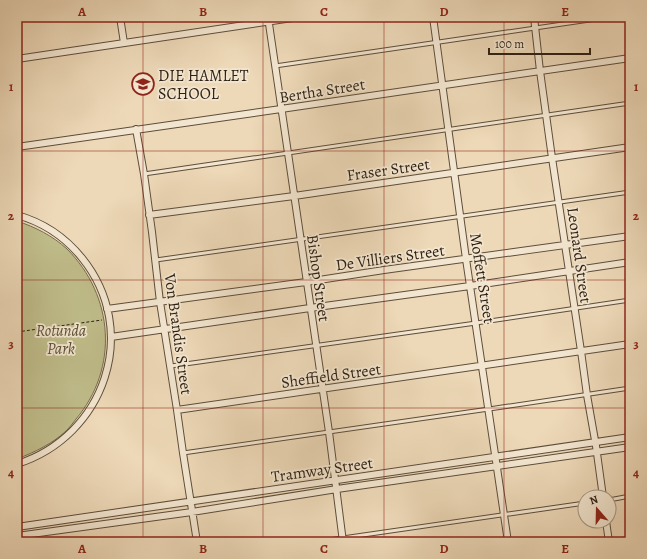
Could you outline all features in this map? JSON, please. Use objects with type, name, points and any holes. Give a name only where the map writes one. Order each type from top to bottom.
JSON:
[{"type":"street","points":[[120,17],[124,43]]},
{"type":"street","points":[[17,59],[268,19],[299,17]]},
{"type":"street","name":"Moffett Street","points":[[433,17],[466,259],[498,466],[508,542]]},
{"type":"street","name":"Leonard Street","points":[[534,17],[552,158],[602,489]]},
{"type":"street","name":"Bishop Street","points":[[268,19],[315,346],[329,432],[343,540]]},
{"type":"street","name":"Bertha Street","points":[[17,147],[630,58]]},
{"type":"street","name":"Von Brandis Street","points":[[136,130],[144,174],[156,260],[160,302],[197,542]]},
{"type":"street","name":"Fraser Street","points":[[149,215],[294,196],[630,147]]},
{"type":"street","points":[[17,215],[38,223],[52,231],[77,252],[96,278],[107,308],[111,337],[105,377],[95,402],[88,413],[70,434],[60,442],[37,456],[17,464]]},
{"type":"street","name":"De Villiers Street","points":[[107,308],[306,282],[630,236]]},
{"type":"street","points":[[111,337],[630,262]]},
{"type":"street","name":"Sheffield Street","points":[[177,410],[630,344]]},
{"type":"street","name":"Tramway Street","points":[[17,527],[630,437]]},
{"type":"street","name":"Tramway Street","points":[[17,536],[192,512],[337,489],[630,447]]},
{"type":"street","points":[[415,469],[417,478]]},
{"type":"street","points":[[264,490],[266,500]]},
{"type":"street","points":[[98,515],[99,525]]},
{"type":"street","points":[[63,520],[65,529]]},
{"type":"street","points":[[607,529],[609,542]]},
{"type":"street","points":[[613,542],[630,540]]},
{"type":"lane","points":[[275,66],[610,17]]},
{"type":"lane","points":[[144,174],[630,103]]},
{"type":"lane","points":[[156,260],[630,192]]},
{"type":"lane","points":[[171,366],[630,300]]},
{"type":"lane","points":[[183,453],[489,410],[630,388]]},
{"type":"lane","points":[[617,498],[630,496]]},
{"type":"lane","points":[[316,542],[343,540],[577,504]]},
{"type":"path","points":[[17,332],[109,319]]},
{"type":"green space","name":"Rotunda Park","points":[[17,221],[37,229],[56,240],[67,249],[83,268],[94,288],[102,310],[105,332],[104,355],[99,378],[90,399],[66,431],[49,444],[17,459]]},
{"type":"place","name":"DIE HAMLET SCHOOL","points":[[143,84]]}]
